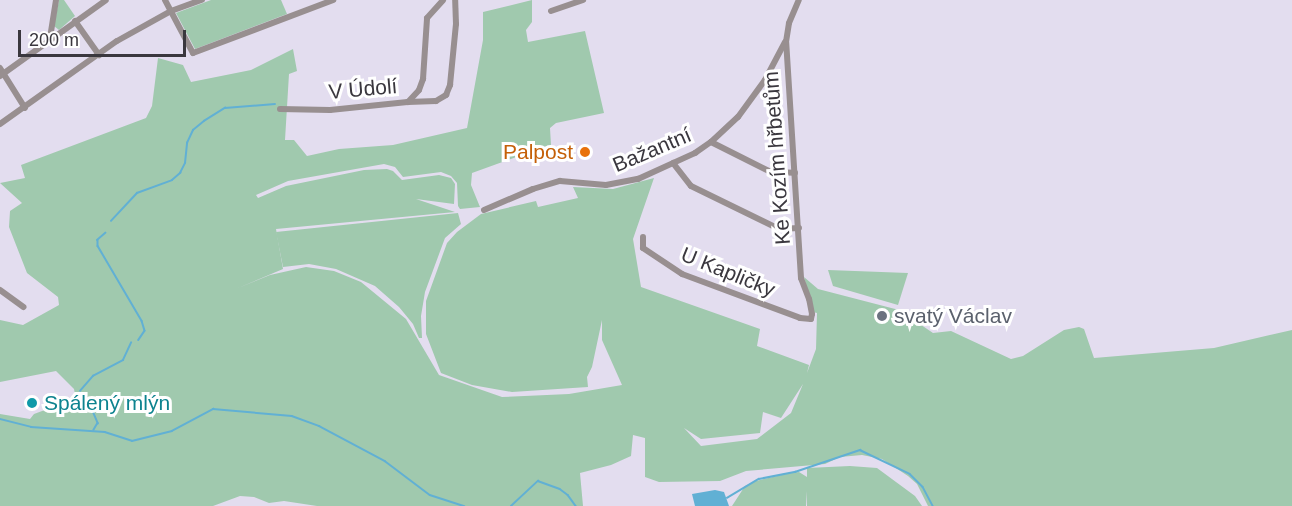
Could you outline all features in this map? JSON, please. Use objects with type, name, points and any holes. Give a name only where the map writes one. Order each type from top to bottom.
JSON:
[{"type":"street","points":[[50,38],[56,0]]},
{"type":"street","points":[[25,108],[1,72],[106,0]]},
{"type":"street","points":[[165,0],[193,53],[333,0]]},
{"type":"street","points":[[0,124],[117,41],[171,11],[202,0]]},
{"type":"street","name":"V Údolí","points":[[280,109],[330,110],[408,102],[419,90],[423,79],[427,18],[443,0]]},
{"type":"street","points":[[408,102],[436,101],[446,95],[450,85],[456,24],[455,0]]},
{"type":"street","points":[[551,11],[583,0]]},
{"type":"street","name":"Ke Kozím hřbetům","points":[[799,0],[789,23],[786,42],[801,278],[812,314]]},
{"type":"street","points":[[75,21],[99,55]]},
{"type":"street","name":"Bažantní","points":[[484,210],[533,189],[560,181],[614,185],[638,179],[674,163],[711,142],[738,117],[754,96],[786,42]]},
{"type":"street","points":[[711,142],[771,172],[795,172]]},
{"type":"street","points":[[674,163],[691,186],[779,229],[799,228]]},
{"type":"street","name":"U Kapličky","points":[[643,237],[643,248],[682,274],[807,320],[812,314]]},
{"type":"street","points":[[0,290],[23,307]]},
{"type":"green space","points":[[59,0],[64,0],[75,16],[59,30],[54,26]]},
{"type":"green space","points":[[211,0],[281,0],[287,14],[195,49],[176,13]]},
{"type":"green space","points":[[532,0],[532,22],[526,30],[528,42],[585,31],[604,113],[556,123],[550,128],[551,145],[522,152],[522,155],[472,173],[471,185],[480,207],[460,209],[457,183],[451,176],[441,172],[403,177],[395,167],[384,164],[288,181],[256,195],[258,198],[286,186],[364,170],[387,169],[393,171],[402,180],[439,175],[451,178],[455,184],[454,204],[416,199],[455,212],[276,229],[283,269],[238,288],[270,275],[306,267],[334,271],[361,282],[406,319],[439,375],[502,397],[569,394],[622,385],[602,340],[602,320],[592,367],[587,377],[588,387],[512,392],[472,385],[441,373],[426,334],[426,301],[447,243],[457,232],[481,214],[536,201],[538,207],[578,198],[573,187],[613,189],[654,178],[633,239],[641,287],[760,329],[757,346],[809,365],[807,373],[816,349],[817,313],[813,312],[804,277],[818,289],[899,310],[933,333],[951,331],[1011,359],[1023,356],[1064,330],[1079,327],[1084,329],[1094,358],[1214,348],[1292,330],[1292,506],[928,506],[917,484],[908,476],[882,459],[862,455],[840,457],[825,464],[746,471],[720,481],[659,482],[645,477],[645,438],[633,435],[631,456],[611,465],[580,473],[583,506],[317,506],[284,501],[269,503],[254,497],[240,496],[213,506],[0,506],[0,414],[30,419],[34,414],[53,407],[55,412],[71,411],[76,400],[74,389],[56,371],[0,382],[0,320],[23,325],[59,305],[58,297],[27,273],[9,227],[10,211],[22,203],[0,183],[25,178],[21,165],[146,118],[152,106],[158,58],[183,65],[191,82],[251,70],[293,49],[297,71],[289,74],[285,140],[294,140],[307,156],[339,149],[393,145],[467,128],[483,40],[483,12]],"holes":[[[803,384],[791,413],[757,439],[701,446],[684,428],[701,439],[760,433],[763,412],[781,418]]]},
{"type":"green space","points":[[458,213],[461,224],[445,238],[425,292],[421,316],[422,338],[419,338],[413,324],[399,307],[375,286],[336,269],[309,264],[283,267],[276,232]]},
{"type":"green space","points":[[828,270],[908,273],[898,305],[833,286]]},
{"type":"green space","points":[[850,466],[877,468],[915,496],[922,506],[807,506],[807,491],[806,506],[732,506],[745,486],[756,481],[799,472],[807,477],[807,468]]},
{"type":"water","points":[[715,490],[724,492],[729,506],[695,506],[692,494]]},
{"type":"waterway","points":[[111,221],[137,193],[172,180],[180,173],[185,163],[187,143],[193,130],[204,121],[225,108],[275,104]]},
{"type":"waterway","points":[[106,233],[98,240],[98,246],[142,321],[145,331],[139,340]]},
{"type":"waterway","points":[[80,391],[93,376],[123,360],[131,343]]},
{"type":"waterway","points":[[81,395],[90,404],[98,423],[94,430]]},
{"type":"waterway","points":[[0,419],[31,427],[105,432],[132,441],[172,431],[213,409],[292,416],[319,426],[385,461],[430,495],[464,506]]},
{"type":"waterway","points":[[727,498],[759,479],[795,472],[860,450],[910,474],[923,487],[933,506]]},
{"type":"waterway","points":[[511,506],[538,481],[560,489],[576,506]]},
{"type":"place","name":"Palpost","points":[[585,152]]},
{"type":"place","name":"svatý Václav","points":[[882,316]]},
{"type":"place","name":"Spálený mlýn","points":[[32,403]]}]
